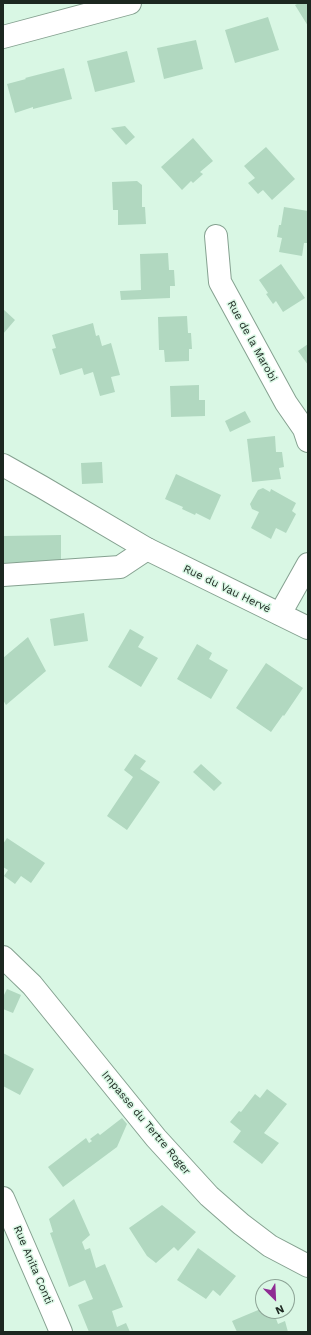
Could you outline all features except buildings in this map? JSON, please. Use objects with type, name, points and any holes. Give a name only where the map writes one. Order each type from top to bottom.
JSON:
[{"type":"street","points":[[3,37],[130,3]]},
{"type":"street","name":"Rue de la Marobi","points":[[216,236],[220,282],[286,403],[307,432]]},
{"type":"street","name":"Rue du Vau Hervé","points":[[3,465],[147,550],[308,628]]},
{"type":"street","points":[[3,575],[120,567],[147,550]]},
{"type":"street","points":[[280,614],[308,564]]},
{"type":"street","name":"Impasse du Tertre Roger","points":[[3,957],[32,985],[156,1138],[209,1196],[241,1224],[270,1246],[308,1266]]},
{"type":"street","name":"Rue Anita Conti","points":[[3,1198],[54,1313],[60,1332]]}]
